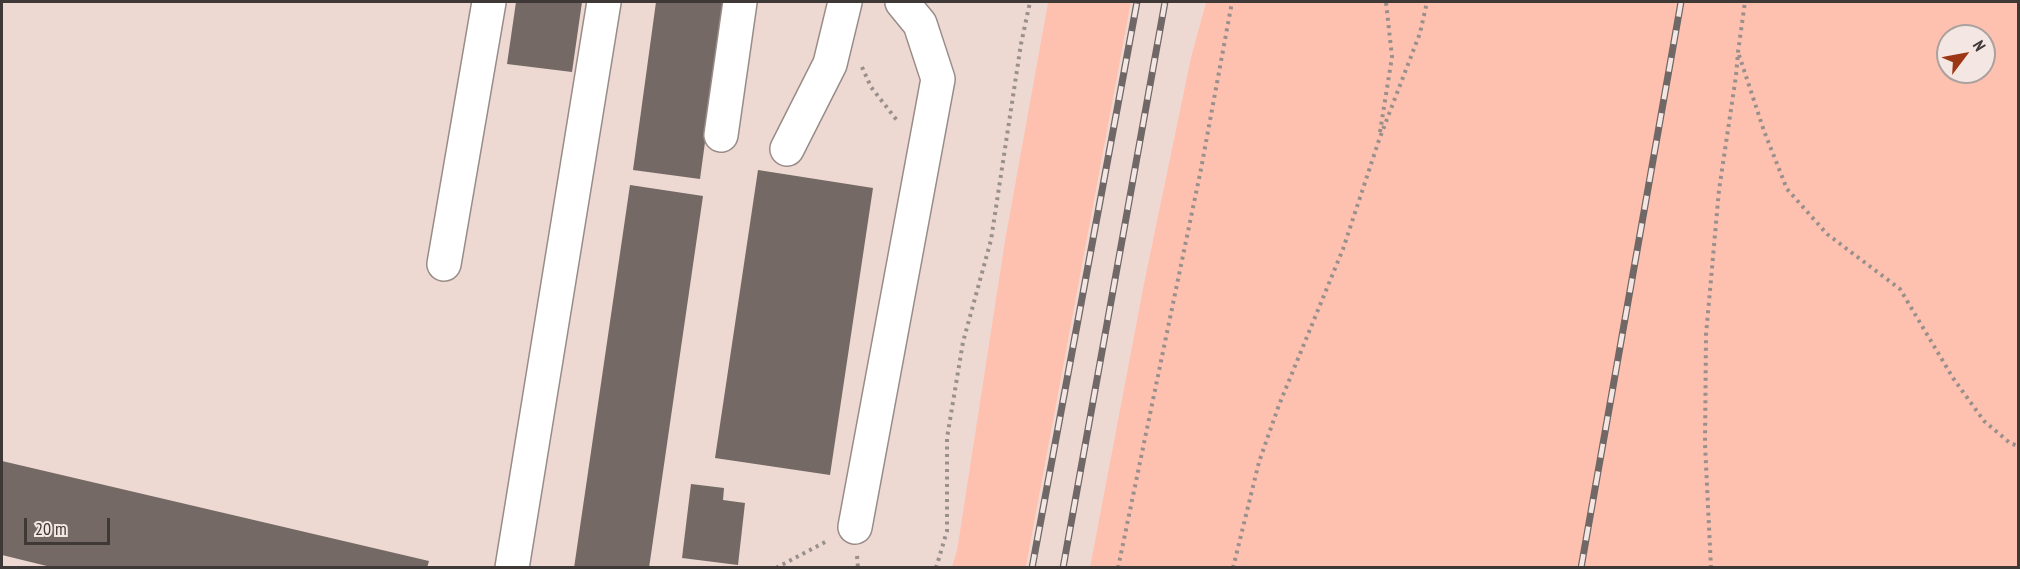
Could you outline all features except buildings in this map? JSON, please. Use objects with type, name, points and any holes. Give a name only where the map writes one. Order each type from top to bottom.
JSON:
[{"type":"lane","points":[[444,264],[489,2]]},
{"type":"lane","points":[[512,567],[604,2]]},
{"type":"lane","points":[[721,135],[740,2]]},
{"type":"lane","points":[[855,527],[938,79],[920,24],[902,2]]},
{"type":"lane","points":[[787,149],[830,64],[843,9]]},
{"type":"path","points":[[936,567],[946,531],[947,438],[961,353],[991,240],[1021,44],[1030,2]]},
{"type":"path","points":[[1118,567],[1201,169],[1233,2]]},
{"type":"path","points":[[1379,140],[1392,57],[1386,2]]},
{"type":"path","points":[[1233,567],[1259,462],[1279,405],[1343,249],[1379,140],[1420,33],[1427,2]]},
{"type":"path","points":[[1711,567],[1705,444],[1706,335],[1719,190],[1745,2]]},
{"type":"path","points":[[843,9],[871,87],[924,153]]},
{"type":"path","points":[[1738,52],[1764,131],[1787,189],[1827,234],[1900,289],[1953,378],[1984,422],[2010,443],[2019,446]]},
{"type":"path","points":[[776,567],[855,527]]},
{"type":"shaded area","points":[[2,2],[1048,2],[1005,240],[957,550],[952,567],[2,567]]},
{"type":"shaded area","points":[[1048,2],[1131,2],[1026,567],[952,567],[957,550],[1005,240]]},
{"type":"shaded area","points":[[1131,2],[1206,2],[1191,57],[1144,283],[1090,567],[1026,568]]},
{"type":"shaded area","points":[[1206,2],[2018,2],[2018,567],[1090,567],[1144,283],[1191,57]]},
{"type":"railway","points":[[1032,568],[1137,2]]},
{"type":"railway","points":[[1063,568],[1165,2]]},
{"type":"railway","points":[[1581,568],[1681,2]]}]
